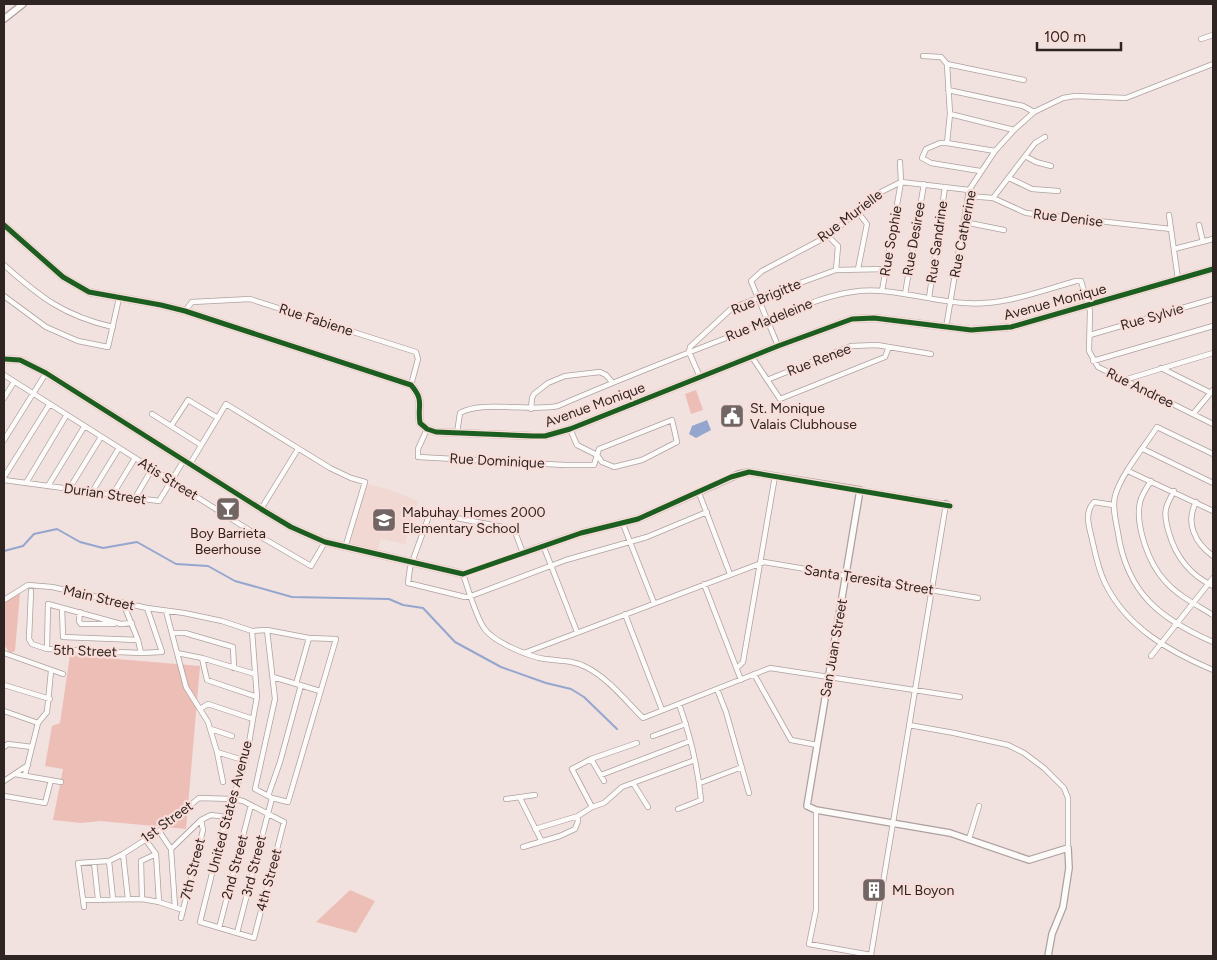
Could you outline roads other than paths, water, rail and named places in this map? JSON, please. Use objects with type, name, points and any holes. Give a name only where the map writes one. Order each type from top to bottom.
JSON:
[{"type":"street","points":[[4,19],[23,4]]},
{"type":"street","points":[[1201,39],[1213,35]]},
{"type":"street","points":[[923,56],[941,58],[947,64],[1024,80]]},
{"type":"street","points":[[947,64],[950,114],[947,143]]},
{"type":"street","name":"Rue Catherine","points":[[946,328],[970,190],[980,171],[1014,130],[1034,112],[1063,98],[1075,96],[1126,98],[1213,64]]},
{"type":"street","points":[[948,90],[1023,106],[1034,112]]},
{"type":"street","points":[[950,114],[1014,130]]},
{"type":"street","points":[[992,198],[1035,143],[1045,137]]},
{"type":"street","points":[[980,171],[931,163],[922,158],[926,149],[940,143],[995,151]]},
{"type":"street","points":[[1025,156],[1036,162],[1051,166]]},
{"type":"street","name":"Rue Sophie","points":[[882,290],[901,182],[900,162]]},
{"type":"street","points":[[1009,178],[1032,188],[1058,191]]},
{"type":"street","points":[[901,182],[970,190]]},
{"type":"street","name":"Rue Murielle","points":[[778,346],[751,281],[762,271],[828,236],[880,192],[901,182]]},
{"type":"street","name":"Rue Desiree","points":[[905,294],[924,184]]},
{"type":"street","name":"Rue Sandrine","points":[[929,298],[945,187]]},
{"type":"street","name":"Rue Denise","points":[[968,196],[992,198],[1026,213],[1171,230]]},
{"type":"street","points":[[857,212],[868,224],[858,269]]},
{"type":"street","points":[[1169,216],[1178,279]]},
{"type":"street","points":[[964,222],[1004,230]]},
{"type":"street","points":[[4,225],[69,282],[89,292],[160,305],[185,312],[411,385],[418,393],[420,400],[420,422],[427,430]]},
{"type":"street","points":[[1199,225],[1203,242]]},
{"type":"street","points":[[828,236],[838,246],[836,270]]},
{"type":"street","points":[[1174,249],[1213,239]]},
{"type":"street","points":[[4,265],[37,294],[66,312],[91,322],[113,327]]},
{"type":"street","name":"Avenue Monique","points":[[427,430],[436,432],[545,436],[570,429],[838,324],[864,318],[882,318],[971,330],[1011,327],[1213,269]]},
{"type":"street","name":"Rue Brigitte","points":[[689,352],[692,344],[732,308],[836,270],[886,270]]},
{"type":"street","name":"Rue Madeleine","points":[[457,432],[460,413],[465,410],[491,407],[531,409],[558,406],[612,382],[823,299],[852,292],[882,290],[951,301],[978,303],[1003,301],[1081,281],[1088,305]]},
{"type":"street","points":[[4,296],[46,327],[78,341],[108,347],[118,298]]},
{"type":"street","name":"Rue Fabiene","points":[[185,312],[192,302],[250,299],[416,352],[418,359],[411,385]]},
{"type":"street","name":"Rue Sylvie","points":[[1090,335],[1213,299]]},
{"type":"street","name":"Rue Andree","points":[[1088,305],[1090,311],[1089,351],[1098,367],[1213,424]]},
{"type":"street","points":[[1093,361],[1213,326]]},
{"type":"street","name":"Rue Renee","points":[[767,380],[851,346],[889,347],[931,354]]},
{"type":"street","points":[[752,357],[780,399],[885,357],[889,347]]},
{"type":"street","points":[[689,352],[700,377]]},
{"type":"street","points":[[1124,380],[1213,352]]},
{"type":"street","points":[[4,359],[20,360],[46,373],[261,509],[324,542],[463,574],[581,532],[638,520],[739,474],[749,472],[948,505],[932,590],[909,725],[893,823],[871,955],[809,944],[816,910],[816,810],[893,823],[940,831],[1029,860],[1068,848]]},
{"type":"street","points":[[1160,368],[1212,391],[1193,414]]},
{"type":"street","points":[[531,409],[534,394],[554,380],[565,376],[600,372],[606,375],[612,382]]},
{"type":"street","points":[[4,440],[46,373]]},
{"type":"street","name":"Atis Street","points":[[4,375],[66,416],[249,530],[311,566],[324,542]]},
{"type":"street","points":[[4,398],[14,382]]},
{"type":"street","points":[[171,426],[188,400],[218,418]]},
{"type":"street","points":[[190,464],[226,404],[348,477],[365,482],[345,548]]},
{"type":"street","points":[[4,478],[49,405]]},
{"type":"street","points":[[152,414],[201,445]]},
{"type":"street","points":[[26,483],[66,416]]},
{"type":"street","points":[[570,429],[577,445],[597,455],[602,462],[614,467],[642,460],[677,442],[672,420],[599,449],[597,455]]},
{"type":"street","points":[[48,486],[84,427]]},
{"type":"street","points":[[1213,454],[1158,427],[1119,485],[1113,505],[1120,551],[1133,581],[1152,606],[1177,625],[1213,642]]},
{"type":"street","name":"Rue Dominique","points":[[427,430],[418,449],[418,457],[594,465],[597,455]]},
{"type":"street","points":[[70,489],[101,437]]},
{"type":"street","points":[[92,492],[119,448]]},
{"type":"street","points":[[261,509],[298,448]]},
{"type":"street","points":[[1143,449],[1213,483]]},
{"type":"street","points":[[113,494],[135,458]]},
{"type":"street","name":"Durian Street","points":[[4,478],[26,483],[159,501],[184,460]]},
{"type":"street","points":[[135,498],[152,469]]},
{"type":"street","points":[[1128,471],[1213,510]]},
{"type":"street","points":[[737,668],[743,662],[775,476]]},
{"type":"street","points":[[1151,481],[1140,502],[1140,520],[1146,547],[1154,566],[1165,581],[1179,594],[1213,615]]},
{"type":"street","name":"San Juan Street","points":[[816,810],[807,806],[860,490]]},
{"type":"street","points":[[1174,491],[1166,507],[1165,515],[1172,544],[1178,557],[1187,568],[1211,585]]},
{"type":"street","points":[[699,493],[730,574]]},
{"type":"street","points":[[1113,505],[1094,502],[1088,512],[1089,526],[1100,570],[1117,604],[1142,629],[1161,644],[1186,659],[1213,670]]},
{"type":"street","points":[[1196,502],[1190,518],[1195,538],[1213,556]]},
{"type":"street","points":[[523,554],[514,529],[430,513],[412,563],[408,583],[465,597],[471,596],[581,555],[661,532],[706,512]]},
{"type":"street","points":[[623,524],[654,603]]},
{"type":"street","points":[[543,546],[577,632]]},
{"type":"street","points":[[522,653],[760,563]]},
{"type":"street","name":"Santa Teresita Street","points":[[760,563],[978,598]]},
{"type":"street","points":[[463,574],[484,628],[491,635],[522,653],[545,660],[560,660],[586,667],[602,678],[643,718],[770,668],[960,697]]},
{"type":"street","points":[[1151,656],[1211,585],[1213,578]]},
{"type":"street","points":[[704,584],[741,680]]},
{"type":"street","name":"Main Street","points":[[4,600],[28,585],[52,587],[147,608],[184,612],[222,621],[252,631]]},
{"type":"street","name":"5th Street","points":[[31,591],[29,639],[32,644],[47,650],[162,652],[147,608]]},
{"type":"street","points":[[123,603],[132,623],[141,653]]},
{"type":"street","points":[[47,650],[48,604],[121,624]]},
{"type":"street","points":[[62,608],[63,637],[138,640]]},
{"type":"street","points":[[166,610],[186,687],[211,729],[223,782]]},
{"type":"street","points":[[80,612],[79,621],[82,624],[132,623]]},
{"type":"street","points":[[625,614],[662,710]]},
{"type":"street","points":[[252,631],[267,630],[309,638],[336,640],[288,802],[255,790],[275,699],[267,630]]},
{"type":"street","name":"United States Avenue","points":[[219,928],[200,922],[226,817],[246,761],[254,719],[257,697],[252,631]]},
{"type":"street","points":[[172,633],[185,633],[234,647],[234,668]]},
{"type":"street","points":[[270,797],[309,638]]},
{"type":"street","points":[[4,653],[62,674]]},
{"type":"street","points":[[177,653],[202,658],[255,674]]},
{"type":"street","points":[[202,658],[207,680],[257,697]]},
{"type":"street","points":[[25,775],[38,723],[47,712],[50,699],[51,671]]},
{"type":"street","points":[[754,674],[791,740],[817,745]]},
{"type":"street","points":[[272,678],[320,691]]},
{"type":"street","points":[[4,685],[50,699]]},
{"type":"street","points":[[717,689],[726,712],[749,793]]},
{"type":"street","points":[[200,709],[208,704],[254,719]]},
{"type":"street","points":[[678,809],[701,800],[700,782],[695,760],[679,704]]},
{"type":"street","points":[[4,711],[38,723]]},
{"type":"street","points":[[653,736],[686,724]]},
{"type":"street","points":[[909,725],[1008,745],[1024,753],[1044,768],[1064,788],[1068,798],[1069,868],[1063,907],[1052,934],[1048,956]]},
{"type":"street","points":[[211,729],[232,736]]},
{"type":"street","points":[[601,775],[690,741]]},
{"type":"street","points":[[4,747],[8,744],[32,748]]},
{"type":"street","points":[[592,807],[572,769],[591,759],[637,744]]},
{"type":"street","points":[[217,752],[246,761]]},
{"type":"street","points":[[591,759],[604,781]]},
{"type":"street","points":[[535,829],[578,816],[592,807],[604,803],[622,787],[695,760]]},
{"type":"street","points":[[4,780],[28,765]]},
{"type":"street","points":[[700,782],[742,767]]},
{"type":"street","points":[[15,774],[61,782]]},
{"type":"street","points":[[4,796],[45,803],[51,780]]},
{"type":"street","points":[[633,783],[648,806]]},
{"type":"street","points":[[506,799],[534,795]]},
{"type":"street","name":"3rd Street","points":[[237,933],[268,813],[270,797]]},
{"type":"street","name":"1st Street","points":[[83,900],[78,863],[109,861],[124,854],[159,831],[199,798],[233,798],[284,822]]},
{"type":"street","points":[[520,798],[541,840]]},
{"type":"street","name":"2nd Street","points":[[219,928],[251,805]]},
{"type":"street","points":[[969,839],[979,806]]},
{"type":"street","points":[[171,849],[201,820],[211,815],[226,817]]},
{"type":"street","points":[[522,847],[560,836],[575,829],[578,816]]},
{"type":"street","name":"7th Street","points":[[182,918],[203,830],[201,820]]},
{"type":"street","name":"4th Street","points":[[237,933],[254,938],[284,822]]},
{"type":"street","points":[[159,831],[171,849],[175,907]]},
{"type":"street","points":[[145,839],[156,854],[159,902]]},
{"type":"street","points":[[124,854],[128,899]]},
{"type":"street","points":[[142,898],[141,861],[156,854]]},
{"type":"street","points":[[109,861],[113,899]]},
{"type":"street","points":[[94,862],[98,899]]},
{"type":"street","points":[[84,907],[83,900],[142,898],[183,910]]},
{"type":"street","points":[[219,928],[237,933]]},
{"type":"water","points":[[707,420],[711,430],[696,438],[689,434],[692,426]]},
{"type":"waterway","points":[[4,551],[23,546],[34,534],[57,529],[80,542],[103,548],[137,542],[176,564],[208,566],[235,581],[292,597],[389,599],[403,605],[423,608],[455,642],[501,667],[546,683],[571,689],[584,697],[617,729]]},
{"type":"place","name":"St. Monique Valais Clubhouse","points":[[732,416]]},
{"type":"place","name":"Boy Barrieta Beerhouse","points":[[228,509]]},
{"type":"place","name":"Mabuhay Homes 2000 Elementary School","points":[[384,520]]},
{"type":"place","name":"ML Boyon","points":[[874,890]]}]
